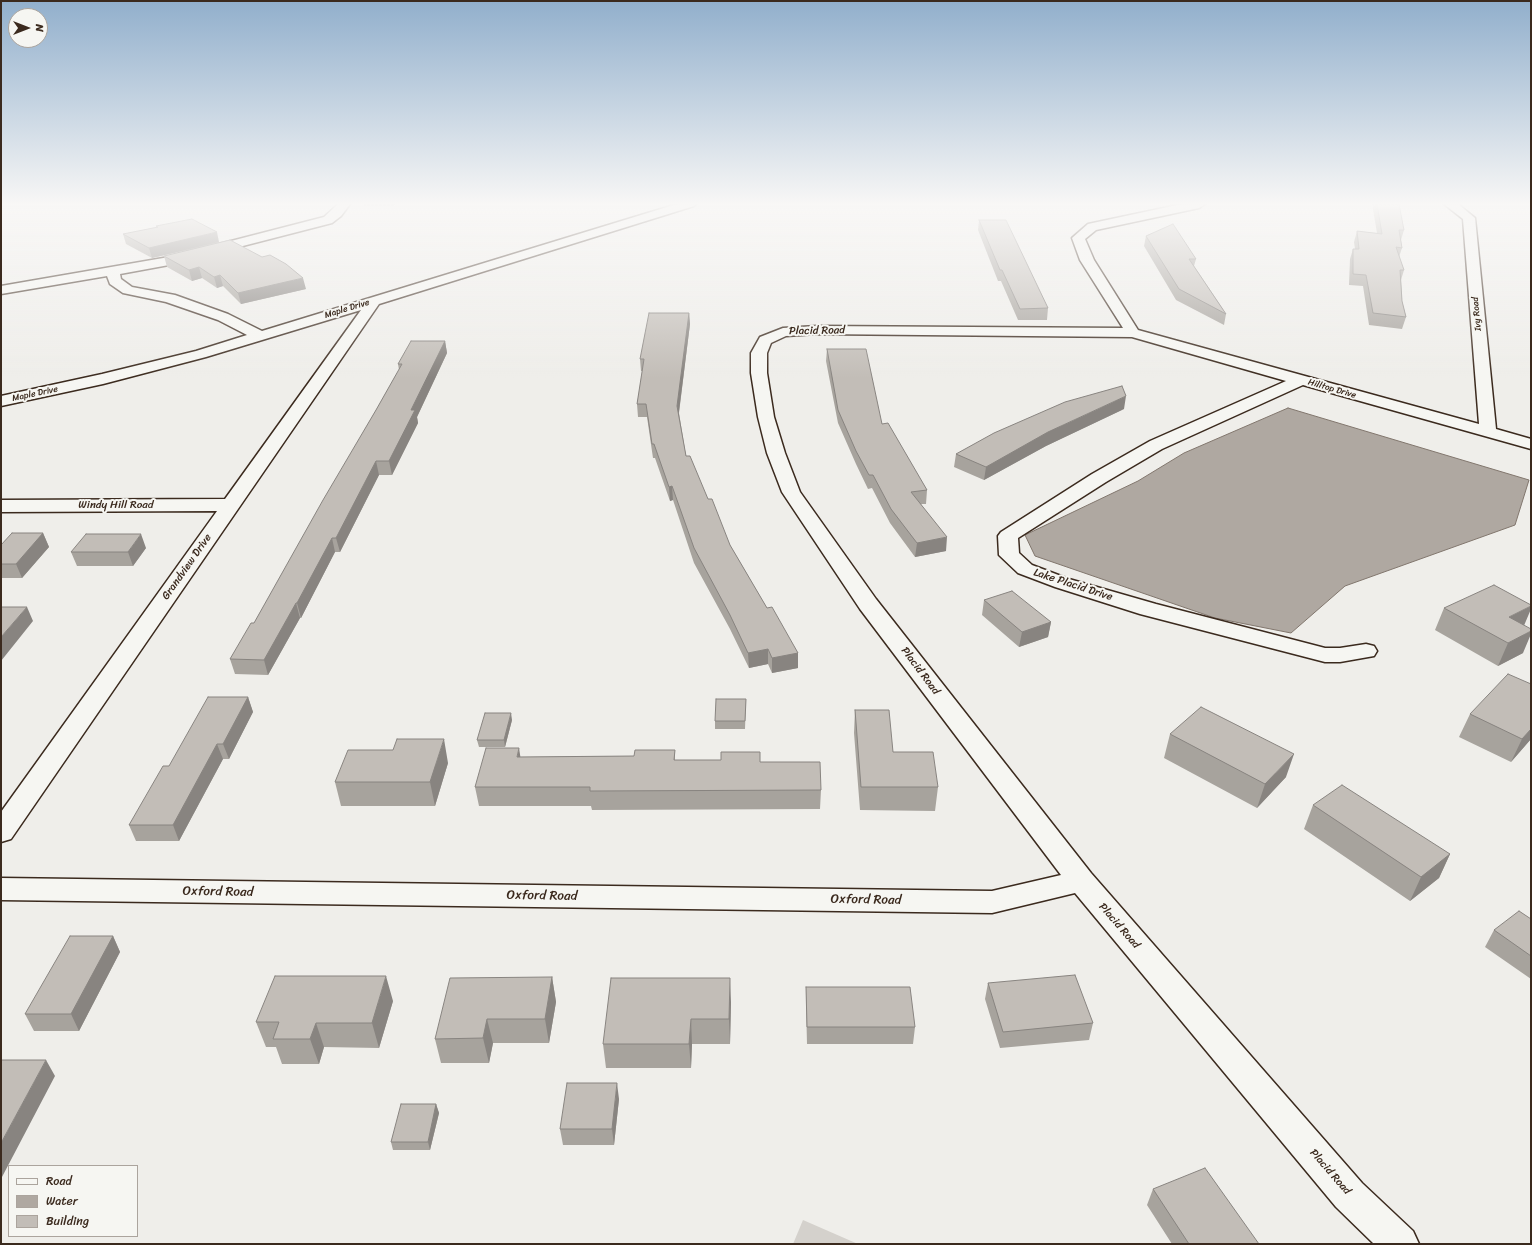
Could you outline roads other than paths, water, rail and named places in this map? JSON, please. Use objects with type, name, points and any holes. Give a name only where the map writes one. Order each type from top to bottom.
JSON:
[{"type":"street","points":[[1,290],[163,262]]},
{"type":"street","name":"Maple Drive","points":[[1,401],[103,379],[241,342],[501,262]]},
{"type":"street","points":[[1088,262],[1134,333]]},
{"type":"street","name":"Ivy Road","points":[[1472,262],[1488,433]]},
{"type":"street","points":[[112,271],[115,281],[128,290],[170,298],[214,316],[223,317],[261,336]]},
{"type":"street","name":"Grandview Drive","points":[[1,832],[374,301]]},
{"type":"street","points":[[214,316],[212,320],[241,342]]},
{"type":"street","name":"Placid Road","points":[[1134,333],[817,330],[783,332],[765,340],[759,353],[759,373],[766,417],[776,453],[791,492],[868,604],[1081,881],[1349,1195],[1400,1244]]},
{"type":"street","name":"Hilltop Drive","points":[[1134,333],[1531,444]]},
{"type":"street","name":"Lake Placid Drive","points":[[1302,380],[1156,445],[1099,478],[1008,536],[1009,555],[1026,569],[1033,572],[1062,583],[1155,611],[1325,655],[1340,655],[1366,651]]},
{"type":"street","name":"Windy Hill Road","points":[[1,506],[231,505]]},
{"type":"street","name":"Oxford Road","points":[[1,889],[992,902],[1081,881]]},
{"type":"water","points":[[1288,408],[1529,480],[1515,525],[1345,586],[1291,633],[1215,618],[1035,556],[1025,535],[1138,481],[1184,453]]}]
